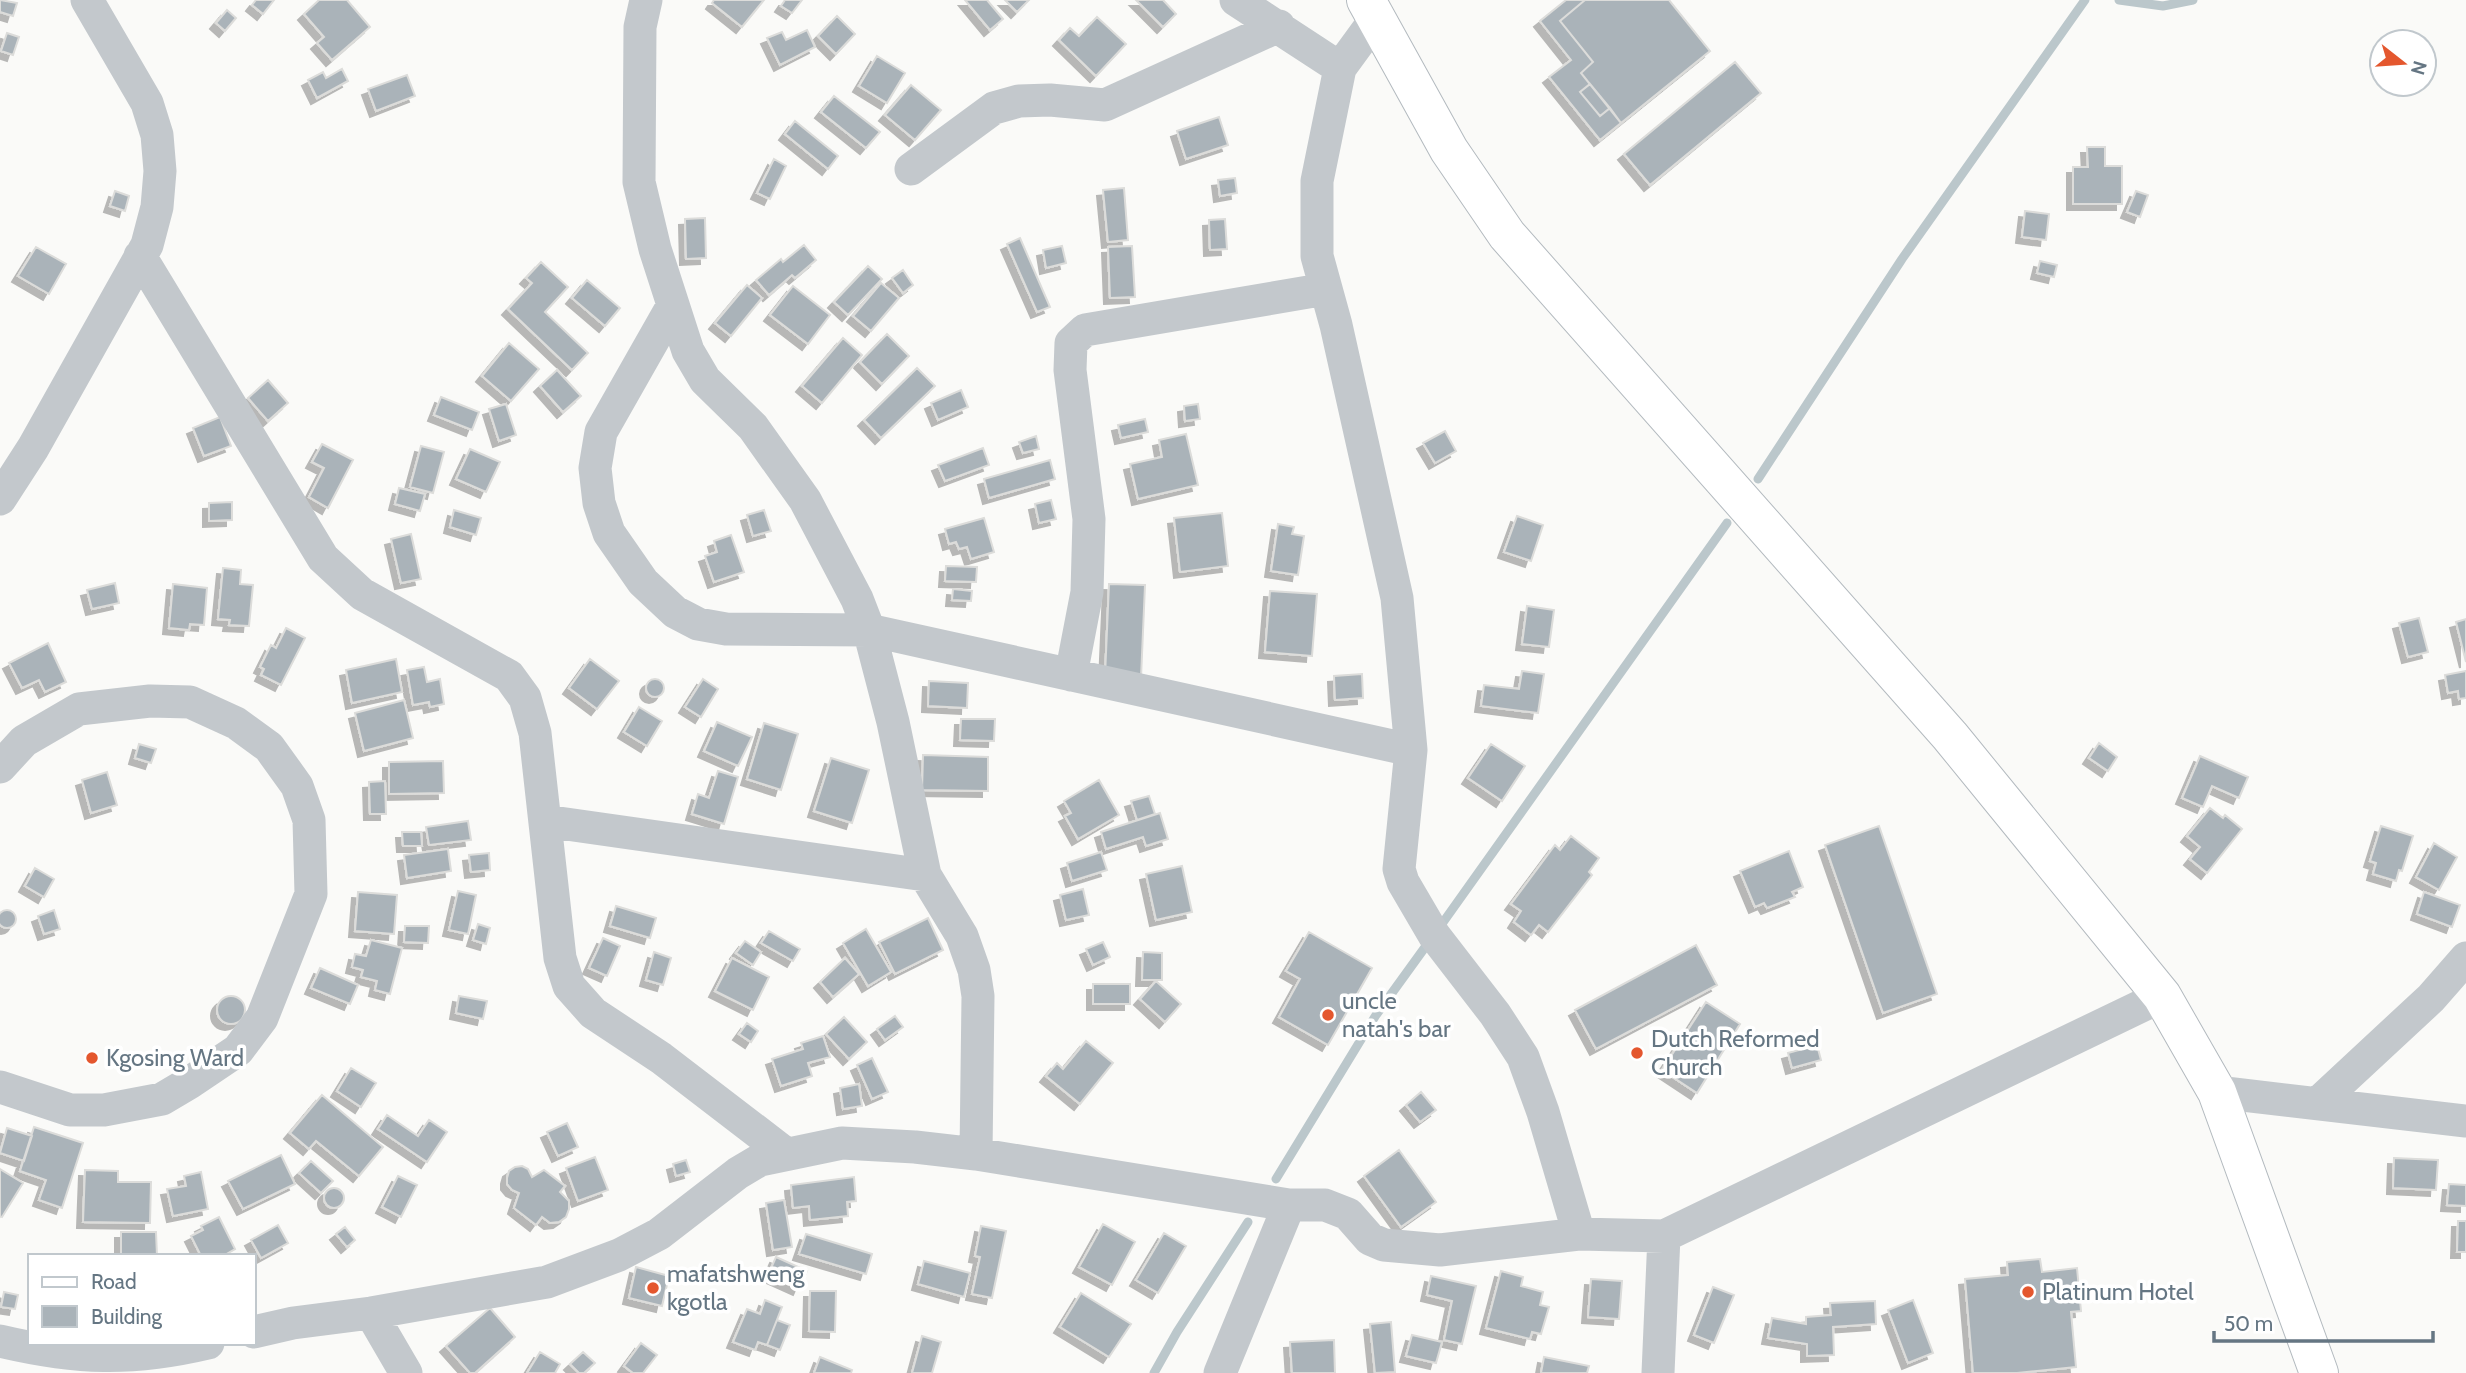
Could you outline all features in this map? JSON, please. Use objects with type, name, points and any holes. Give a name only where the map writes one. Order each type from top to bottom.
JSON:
[{"type":"street","points":[[0,499],[33,449],[146,245],[157,207],[160,170],[157,135],[147,103],[87,0]]},
{"type":"street","points":[[646,0],[640,27],[639,182],[655,249],[688,351],[705,380],[753,427],[804,500],[857,600],[869,630],[893,722],[925,874],[961,936],[974,970],[978,996],[976,1154]]},
{"type":"street","points":[[1236,0],[1340,68]]},
{"type":"street","points":[[1371,10],[1340,68],[1317,181],[1317,256],[1397,598],[1411,750],[1399,869],[1403,882],[1434,935],[1523,1057],[1543,1112],[1579,1234]]},
{"type":"street","points":[[1371,10],[1449,150],[1507,235],[1950,736],[2162,996],[2217,1092],[2319,1373]]},
{"type":"street","points":[[911,169],[994,108],[1019,101],[1050,100],[1105,105],[1279,26]]},
{"type":"street","points":[[139,256],[323,558],[362,594],[509,676],[525,698],[535,733],[560,958],[569,986],[593,1013],[661,1058],[785,1153]]},
{"type":"street","points":[[1071,675],[1087,593],[1089,519],[1070,370],[1071,343],[1085,330],[1326,289]]},
{"type":"street","points":[[672,307],[601,432],[596,468],[599,503],[610,533],[643,582],[675,612],[698,624],[726,629],[869,630],[1411,750]]},
{"type":"street","points":[[0,767],[24,741],[79,709],[150,701],[190,702],[236,723],[269,747],[297,786],[309,820],[311,894],[262,1018],[238,1050],[189,1083],[162,1099],[104,1110],[70,1110],[0,1087]]},
{"type":"street","points":[[545,821],[925,874]]},
{"type":"street","points":[[2318,1103],[2431,998],[2466,958]]},
{"type":"street","points":[[256,1332],[293,1323],[371,1313],[547,1282],[619,1255],[659,1234],[738,1173],[760,1160],[842,1143],[976,1154],[1289,1205],[1325,1205],[1348,1214],[1370,1239],[1384,1245],[1440,1250],[1579,1234],[1664,1236],[2162,996]]},
{"type":"street","points":[[2217,1092],[2466,1121]]},
{"type":"street","points":[[1220,1373],[1289,1205]]},
{"type":"street","points":[[1658,1373],[1664,1236]]},
{"type":"street","points":[[371,1313],[406,1373]]},
{"type":"street","points":[[0,1340],[40,1351],[106,1358],[169,1353],[200,1345]]},
{"type":"building","points":[[0,0],[17,3],[13,16],[0,12]]},
{"type":"building","points":[[256,0],[274,0],[263,14],[252,5]]},
{"type":"building","points":[[319,0],[347,0],[370,27],[332,60],[317,43],[324,37],[304,14]]},
{"type":"building","points":[[714,0],[764,0],[742,27],[712,3]]},
{"type":"building","points":[[785,0],[802,0],[792,13],[781,6]]},
{"type":"building","points":[[965,0],[987,0],[1003,19],[990,30]]},
{"type":"building","points":[[1005,0],[1029,0],[1017,12]]},
{"type":"building","points":[[1136,0],[1163,0],[1176,14],[1163,27]]},
{"type":"building","points":[[1566,0],[1585,0],[1560,21],[1593,62],[1581,73],[1590,84],[1580,92],[1600,116],[1610,108],[1621,123],[1600,140],[1549,77],[1571,60],[1540,21]]},
{"type":"building","points":[[1585,0],[1669,0],[1710,51],[1621,123],[1581,73],[1593,62],[1560,21]]},
{"type":"building","points":[[227,10],[236,18],[225,31],[216,23]]},
{"type":"building","points":[[837,16],[855,34],[836,54],[818,36]]},
{"type":"building","points":[[1097,17],[1126,44],[1096,76],[1059,40],[1070,28],[1079,36]]},
{"type":"building","points":[[807,30],[815,47],[780,65],[767,38],[782,32],[786,40]]},
{"type":"building","points":[[7,33],[19,37],[13,55],[1,51]]},
{"type":"building","points":[[877,56],[905,73],[887,103],[859,86]]},
{"type":"building","points":[[1735,62],[1761,93],[1650,185],[1624,154]]},
{"type":"building","points":[[342,69],[348,81],[317,98],[308,80],[323,72],[326,78]]},
{"type":"building","points":[[407,75],[415,96],[376,111],[368,89]]},
{"type":"building","points":[[1590,84],[1610,108],[1600,116],[1580,92]]},
{"type":"building","points":[[911,85],[941,110],[915,140],[885,115]]},
{"type":"building","points":[[834,96],[880,132],[866,148],[821,112]]},
{"type":"building","points":[[1219,117],[1228,145],[1186,159],[1177,131]]},
{"type":"building","points":[[795,121],[838,156],[828,169],[785,134]]},
{"type":"building","points":[[2087,147],[2105,147],[2105,166],[2122,166],[2122,204],[2073,204],[2073,167],[2088,167]]},
{"type":"building","points":[[774,159],[786,166],[770,199],[757,193]]},
{"type":"building","points":[[1235,178],[1237,193],[1220,196],[1218,180]]},
{"type":"building","points":[[1124,188],[1128,240],[1108,242],[1103,190]]},
{"type":"building","points":[[115,191],[129,196],[125,211],[110,206]]},
{"type":"building","points":[[2136,191],[2148,195],[2140,217],[2127,212]]},
{"type":"building","points":[[2025,211],[2049,214],[2046,240],[2022,237]]},
{"type":"building","points":[[705,218],[706,258],[686,259],[685,219]]},
{"type":"building","points":[[1225,219],[1227,249],[1210,250],[1209,220]]},
{"type":"building","points":[[1020,238],[1050,307],[1037,312],[1007,244]]},
{"type":"building","points":[[804,245],[816,260],[795,278],[792,275],[769,295],[756,280],[781,259],[783,262]]},
{"type":"building","points":[[1062,246],[1066,263],[1046,268],[1043,250]]},
{"type":"building","points":[[1132,246],[1135,297],[1110,298],[1108,247]]},
{"type":"building","points":[[36,247],[66,264],[49,294],[18,276]]},
{"type":"building","points":[[2040,261],[2057,265],[2054,277],[2037,273]]},
{"type":"building","points":[[541,262],[568,287],[545,312],[588,353],[572,370],[508,309],[532,283],[526,278]]},
{"type":"building","points":[[868,266],[882,279],[848,315],[834,302]]},
{"type":"building","points":[[903,270],[913,285],[903,293],[892,278]]},
{"type":"building","points":[[587,280],[620,308],[605,326],[572,298]]},
{"type":"building","points":[[881,283],[899,298],[871,331],[853,316]]},
{"type":"building","points":[[747,285],[762,298],[731,336],[715,323]]},
{"type":"building","points":[[793,286],[830,315],[808,344],[770,315]]},
{"type":"building","points":[[887,334],[909,356],[882,384],[860,362]]},
{"type":"building","points":[[843,338],[862,355],[822,403],[802,386]]},
{"type":"building","points":[[509,343],[539,369],[511,401],[482,376]]},
{"type":"building","points":[[917,368],[935,386],[881,438],[864,420]]},
{"type":"building","points":[[557,370],[581,396],[563,412],[540,386]]},
{"type":"building","points":[[268,380],[288,403],[268,421],[248,398]]},
{"type":"building","points":[[961,390],[968,407],[938,420],[931,403]]},
{"type":"building","points":[[441,397],[479,412],[472,430],[434,415]]},
{"type":"building","points":[[506,404],[516,435],[499,441],[489,409]]},
{"type":"building","points":[[1198,404],[1200,419],[1185,421],[1184,406]]},
{"type":"building","points":[[220,417],[231,446],[204,456],[193,428]]},
{"type":"building","points":[[1145,419],[1148,432],[1121,438],[1118,425]]},
{"type":"building","points":[[1445,431],[1456,451],[1435,463],[1423,443]]},
{"type":"building","points":[[1186,434],[1198,485],[1138,499],[1130,464],[1162,457],[1159,440]]},
{"type":"building","points":[[1036,436],[1039,449],[1023,453],[1019,442]]},
{"type":"building","points":[[322,444],[353,460],[328,508],[309,497],[324,468],[312,462]]},
{"type":"building","points":[[421,446],[444,452],[433,493],[410,487]]},
{"type":"building","points":[[983,448],[989,465],[945,481],[938,465]]},
{"type":"building","points":[[470,449],[500,462],[486,492],[456,479]]},
{"type":"building","points":[[1050,460],[1055,479],[989,498],[984,479]]},
{"type":"building","points":[[399,488],[425,494],[420,511],[395,504]]},
{"type":"building","points":[[1051,500],[1056,519],[1039,523],[1035,504]]},
{"type":"building","points":[[232,502],[232,520],[209,521],[209,503]]},
{"type":"building","points":[[454,510],[481,518],[476,535],[450,527]]},
{"type":"building","points":[[764,510],[771,531],[753,536],[747,515]]},
{"type":"building","points":[[1222,513],[1228,566],[1180,572],[1174,518]]},
{"type":"building","points":[[1517,516],[1543,525],[1531,561],[1504,552]]},
{"type":"building","points":[[984,518],[994,552],[971,559],[967,547],[959,549],[956,542],[949,544],[945,529]]},
{"type":"building","points":[[1278,524],[1294,527],[1292,534],[1304,536],[1298,575],[1271,571]]},
{"type":"building","points":[[411,534],[421,579],[401,583],[391,539]]},
{"type":"building","points":[[731,535],[744,572],[714,582],[705,556],[717,552],[714,541]]},
{"type":"building","points":[[946,566],[977,567],[976,582],[945,581]]},
{"type":"building","points":[[223,568],[241,570],[240,584],[253,585],[249,626],[229,625],[230,620],[218,619]]},
{"type":"building","points":[[115,583],[119,603],[92,609],[87,590]]},
{"type":"building","points":[[173,584],[207,588],[204,625],[190,624],[189,630],[169,628]]},
{"type":"building","points":[[1109,584],[1145,585],[1141,678],[1105,676]]},
{"type":"building","points":[[953,589],[972,591],[971,601],[952,600]]},
{"type":"building","points":[[1270,591],[1317,594],[1312,656],[1265,652]]},
{"type":"building","points":[[1527,606],[1554,610],[1549,647],[1522,644]]},
{"type":"building","points":[[2419,618],[2428,652],[2408,657],[2399,623]]},
{"type":"building","points":[[2466,619],[2466,662],[2456,622]]},
{"type":"building","points":[[286,628],[305,638],[281,685],[261,675],[264,669],[260,667],[271,645],[276,648]]},
{"type":"building","points":[[48,643],[66,682],[45,692],[39,680],[22,688],[9,663]]},
{"type":"building","points":[[396,659],[402,692],[352,703],[346,670]]},
{"type":"building","points":[[590,659],[619,681],[597,709],[569,688]]},
{"type":"building","points":[[424,667],[427,682],[440,679],[444,704],[430,707],[429,702],[413,705],[407,670]]},
{"type":"building","points":[[1522,671],[1544,674],[1538,713],[1481,706],[1484,685],[1519,689]]},
{"type":"building","points":[[2466,671],[2466,698],[2459,699],[2458,691],[2448,693],[2445,675]]},
{"type":"building","points":[[1362,674],[1363,698],[1335,700],[1334,676]]},
{"type":"building","points":[[655,679],[661,682],[664,688],[661,694],[655,697],[649,694],[646,688],[649,682]]},
{"type":"building","points":[[703,679],[718,689],[701,717],[685,707]]},
{"type":"building","points":[[929,681],[968,683],[967,708],[928,706]]},
{"type":"building","points":[[404,700],[413,738],[364,751],[355,713]]},
{"type":"building","points":[[639,707],[662,721],[647,746],[624,732]]},
{"type":"building","points":[[961,719],[995,719],[994,741],[960,740]]},
{"type":"building","points":[[717,722],[752,737],[738,766],[704,751]]},
{"type":"building","points":[[764,723],[798,734],[781,790],[747,779]]},
{"type":"building","points":[[2099,743],[2117,757],[2108,771],[2089,758]]},
{"type":"building","points":[[139,744],[156,749],[151,763],[135,758]]},
{"type":"building","points":[[1491,744],[1525,766],[1502,801],[1468,778]]},
{"type":"building","points":[[923,755],[988,757],[988,791],[922,790]]},
{"type":"building","points":[[2200,756],[2248,777],[2239,798],[2212,786],[2203,807],[2182,798]]},
{"type":"building","points":[[831,758],[869,770],[852,823],[814,811]]},
{"type":"building","points":[[443,761],[444,793],[389,794],[389,762]]},
{"type":"building","points":[[718,771],[738,777],[724,824],[692,814],[698,794],[709,798]]},
{"type":"building","points":[[107,772],[117,805],[91,813],[82,780]]},
{"type":"building","points":[[1099,780],[1119,815],[1078,839],[1065,816],[1071,813],[1064,801]]},
{"type":"building","points":[[385,781],[386,814],[370,814],[369,782]]},
{"type":"building","points":[[1149,796],[1155,814],[1137,820],[1131,801]]},
{"type":"building","points":[[2210,808],[2223,818],[2225,815],[2242,829],[2207,873],[2190,859],[2200,847],[2187,836]]},
{"type":"building","points":[[1160,813],[1168,839],[1146,846],[1143,837],[1106,849],[1101,832]]},
{"type":"building","points":[[468,821],[471,840],[429,845],[426,827]]},
{"type":"building","points":[[1879,826],[1937,994],[1883,1013],[1825,845]]},
{"type":"building","points":[[2381,826],[2413,836],[2396,881],[2373,874],[2376,863],[2370,861]]},
{"type":"building","points":[[402,832],[421,832],[422,846],[403,846]]},
{"type":"building","points":[[1571,836],[1599,858],[1589,872],[1592,875],[1548,932],[1539,925],[1531,935],[1514,922],[1521,911],[1511,904],[1555,845],[1560,850]]},
{"type":"building","points":[[2434,843],[2457,857],[2439,890],[2416,877]]},
{"type":"building","points":[[448,849],[451,871],[407,878],[404,855]]},
{"type":"building","points":[[1789,851],[1803,887],[1792,892],[1795,897],[1767,908],[1764,903],[1755,907],[1740,871]]},
{"type":"building","points":[[1101,852],[1107,870],[1072,881],[1067,863]]},
{"type":"building","points":[[489,853],[490,870],[471,872],[469,855]]},
{"type":"building","points":[[1182,866],[1192,912],[1156,920],[1146,874]]},
{"type":"building","points":[[35,868],[54,879],[44,897],[25,886]]},
{"type":"building","points":[[1083,889],[1089,915],[1066,920],[1060,895]]},
{"type":"building","points":[[458,891],[476,895],[468,934],[449,930]]},
{"type":"building","points":[[358,892],[397,895],[394,934],[355,931]]},
{"type":"building","points":[[2424,892],[2460,905],[2452,927],[2417,914]]},
{"type":"building","points":[[616,906],[656,918],[650,938],[610,926]]},
{"type":"building","points":[[54,910],[60,929],[44,934],[38,916]]},
{"type":"building","points":[[4,911],[10,911],[15,916],[15,922],[10,927],[4,927],[-1,922],[-1,916]]},
{"type":"building","points":[[928,918],[943,950],[895,974],[879,942]]},
{"type":"building","points":[[478,924],[490,928],[486,944],[473,940]]},
{"type":"building","points":[[405,926],[429,926],[428,943],[404,942]]},
{"type":"building","points":[[866,929],[891,972],[868,986],[843,943]]},
{"type":"building","points":[[769,931],[800,949],[793,961],[761,943]]},
{"type":"building","points":[[1309,932],[1372,968],[1328,1045],[1279,1017],[1300,979],[1286,971]]},
{"type":"building","points":[[603,938],[620,946],[607,976],[589,968]]},
{"type":"building","points":[[371,940],[402,948],[390,994],[375,990],[377,981],[361,977],[363,970],[352,967],[355,954],[366,956]]},
{"type":"building","points":[[745,941],[761,952],[753,965],[736,953]]},
{"type":"building","points":[[1103,942],[1110,957],[1093,965],[1086,949]]},
{"type":"building","points":[[1696,945],[1717,985],[1596,1049],[1575,1010]]},
{"type":"building","points":[[654,952],[671,958],[663,985],[646,980]]},
{"type":"building","points":[[1143,952],[1162,953],[1162,980],[1142,980]]},
{"type":"building","points":[[732,958],[769,977],[753,1010],[715,991]]},
{"type":"building","points":[[845,958],[859,974],[833,997],[820,982]]},
{"type":"building","points":[[320,968],[358,985],[350,1004],[311,988]]},
{"type":"building","points":[[1156,981],[1181,1004],[1165,1022],[1140,999]]},
{"type":"building","points":[[1093,984],[1130,984],[1130,1004],[1093,1004]]},
{"type":"building","points":[[231,996],[241,1000],[245,1010],[241,1020],[231,1024],[221,1020],[217,1010],[221,1000]]},
{"type":"building","points":[[459,996],[487,1001],[483,1019],[456,1013]]},
{"type":"building","points":[[1706,1002],[1740,1024],[1697,1093],[1662,1070]]},
{"type":"building","points":[[895,1016],[903,1027],[885,1040],[877,1029]]},
{"type":"building","points":[[844,1017],[867,1042],[849,1059],[826,1034]]},
{"type":"building","points":[[747,1023],[758,1031],[751,1042],[739,1034]]},
{"type":"building","points":[[823,1036],[830,1057],[808,1063],[812,1076],[781,1086],[772,1059],[803,1049],[801,1043]]},
{"type":"building","points":[[1086,1041],[1113,1063],[1080,1104],[1046,1076],[1057,1063],[1063,1069]]},
{"type":"building","points":[[1817,1045],[1821,1060],[1792,1068],[1788,1053]]},
{"type":"building","points":[[872,1058],[888,1092],[872,1099],[857,1065]]},
{"type":"building","points":[[351,1068],[376,1083],[361,1107],[337,1091]]},
{"type":"building","points":[[859,1084],[862,1106],[843,1109],[840,1088]]},
{"type":"building","points":[[1421,1092],[1436,1110],[1420,1122],[1406,1105]]},
{"type":"building","points":[[322,1095],[383,1147],[359,1176],[316,1141],[309,1149],[290,1133]]},
{"type":"building","points":[[387,1115],[418,1136],[429,1120],[447,1132],[427,1162],[378,1129]]},
{"type":"building","points":[[567,1123],[578,1147],[558,1156],[547,1132]]},
{"type":"building","points":[[34,1127],[83,1143],[62,1208],[39,1200],[46,1180],[20,1171]]},
{"type":"building","points":[[7,1128],[32,1136],[24,1161],[0,1153]]},
{"type":"building","points":[[1399,1150],[1436,1202],[1401,1227],[1364,1176]]},
{"type":"building","points":[[281,1155],[295,1184],[243,1209],[228,1181]]},
{"type":"building","points":[[595,1157],[608,1190],[578,1201],[566,1168]]},
{"type":"building","points":[[2394,1158],[2438,1160],[2436,1190],[2393,1188]]},
{"type":"building","points":[[686,1160],[690,1172],[676,1176],[673,1164]]},
{"type":"building","points":[[311,1161],[333,1181],[321,1193],[299,1173]]},
{"type":"building","points":[[522,1166],[528,1169],[532,1177],[544,1170],[565,1186],[560,1192],[569,1201],[566,1217],[559,1222],[550,1223],[542,1217],[536,1225],[514,1208],[519,1193],[507,1184],[507,1178],[509,1171]]},
{"type":"building","points":[[0,1169],[23,1183],[2,1217],[0,1216]]},
{"type":"building","points":[[85,1170],[118,1171],[118,1182],[151,1182],[150,1223],[83,1222]]},
{"type":"building","points":[[201,1172],[208,1209],[173,1216],[167,1189],[186,1186],[184,1176]]},
{"type":"building","points":[[398,1176],[417,1185],[401,1217],[382,1207]]},
{"type":"building","points":[[854,1177],[856,1201],[847,1202],[848,1216],[810,1220],[809,1206],[793,1208],[791,1185]]},
{"type":"building","points":[[2449,1184],[2466,1185],[2466,1206],[2447,1205]]},
{"type":"building","points":[[334,1188],[341,1191],[344,1198],[341,1205],[334,1208],[327,1205],[324,1198],[327,1191]]},
{"type":"building","points":[[784,1200],[792,1247],[773,1250],[766,1203]]},
{"type":"building","points":[[219,1217],[235,1249],[226,1254],[200,1254],[191,1236],[203,1230],[201,1226]]},
{"type":"building","points":[[2458,1221],[2466,1221],[2466,1252],[2457,1252]]},
{"type":"building","points":[[1103,1224],[1135,1242],[1112,1285],[1079,1267]]},
{"type":"building","points":[[278,1225],[288,1243],[261,1258],[251,1240]]},
{"type":"building","points":[[981,1226],[1006,1231],[992,1298],[972,1294],[980,1257],[975,1256]]},
{"type":"building","points":[[345,1227],[355,1240],[347,1247],[336,1234]]},
{"type":"building","points":[[121,1232],[156,1232],[157,1254],[121,1254]]},
{"type":"building","points":[[1164,1233],[1186,1246],[1158,1293],[1136,1280]]},
{"type":"building","points":[[806,1234],[872,1254],[866,1274],[799,1254]]},
{"type":"building","points":[[776,1257],[807,1271],[799,1289],[768,1275]]},
{"type":"building","points":[[2040,1259],[2042,1272],[2077,1268],[2081,1311],[2071,1312],[2076,1367],[2017,1373],[1973,1373],[1965,1279],[2008,1275],[2007,1262]]},
{"type":"building","points":[[924,1261],[970,1273],[964,1297],[918,1284]]},
{"type":"building","points":[[636,1267],[669,1276],[662,1306],[629,1298]]},
{"type":"building","points":[[1501,1271],[1523,1277],[1521,1286],[1543,1292],[1540,1305],[1549,1307],[1541,1334],[1532,1332],[1530,1339],[1486,1328]]},
{"type":"building","points":[[1431,1276],[1476,1286],[1462,1344],[1444,1340],[1452,1301],[1427,1295]]},
{"type":"building","points":[[1591,1279],[1622,1281],[1619,1319],[1588,1317]]},
{"type":"building","points":[[1713,1287],[1734,1295],[1714,1343],[1694,1335]]},
{"type":"building","points":[[810,1291],[836,1291],[835,1332],[809,1331]]},
{"type":"building","points":[[4,1292],[18,1295],[15,1309],[1,1307]]},
{"type":"building","points":[[1081,1293],[1131,1324],[1109,1357],[1060,1327]]},
{"type":"building","points":[[765,1300],[782,1307],[767,1345],[758,1342],[755,1350],[733,1342],[747,1309],[760,1314]]},
{"type":"building","points":[[1913,1300],[1933,1353],[1908,1363],[1888,1310]]},
{"type":"building","points":[[1875,1301],[1876,1324],[1833,1327],[1834,1355],[1807,1356],[1807,1344],[1768,1338],[1772,1318],[1806,1324],[1806,1317],[1831,1315],[1830,1303]]},
{"type":"building","points":[[490,1308],[515,1337],[475,1373],[470,1373],[446,1346]]},
{"type":"building","points":[[777,1320],[790,1325],[780,1350],[767,1345]]},
{"type":"building","points":[[1391,1322],[1395,1372],[1375,1373],[1370,1324]]},
{"type":"building","points":[[1412,1335],[1442,1342],[1436,1363],[1406,1356]]},
{"type":"building","points":[[922,1336],[941,1342],[932,1373],[912,1373]]},
{"type":"building","points":[[1334,1340],[1335,1373],[1292,1373],[1290,1342]]},
{"type":"building","points":[[641,1343],[657,1355],[643,1373],[633,1373],[624,1366]]},
{"type":"building","points":[[540,1352],[560,1364],[555,1373],[527,1373]]},
{"type":"building","points":[[583,1352],[595,1363],[584,1373],[579,1373],[570,1364]]},
{"type":"building","points":[[820,1357],[852,1370],[851,1373],[814,1373]]},
{"type":"building","points":[[1544,1357],[1589,1366],[1587,1373],[1541,1373]]},
{"type":"waterway","points":[[1758,479],[1902,259],[2085,0]]},
{"type":"waterway","points":[[2119,0],[2163,6],[2193,0]]},
{"type":"waterway","points":[[1439,928],[1727,523]]},
{"type":"waterway","points":[[1276,1179],[1376,1015],[1431,939]]},
{"type":"waterway","points":[[1154,1373],[1177,1332],[1248,1222]]},
{"type":"place","name":"uncle natah's bar","points":[[1328,1015]]},
{"type":"place","name":"Dutch Reformed Church","points":[[1637,1053]]},
{"type":"place","name":"Kgosing Ward","points":[[92,1058]]},
{"type":"place","name":"mafatshweng kgotla","points":[[653,1288]]},
{"type":"place","name":"Platinum Hotel","points":[[2028,1292]]}]
